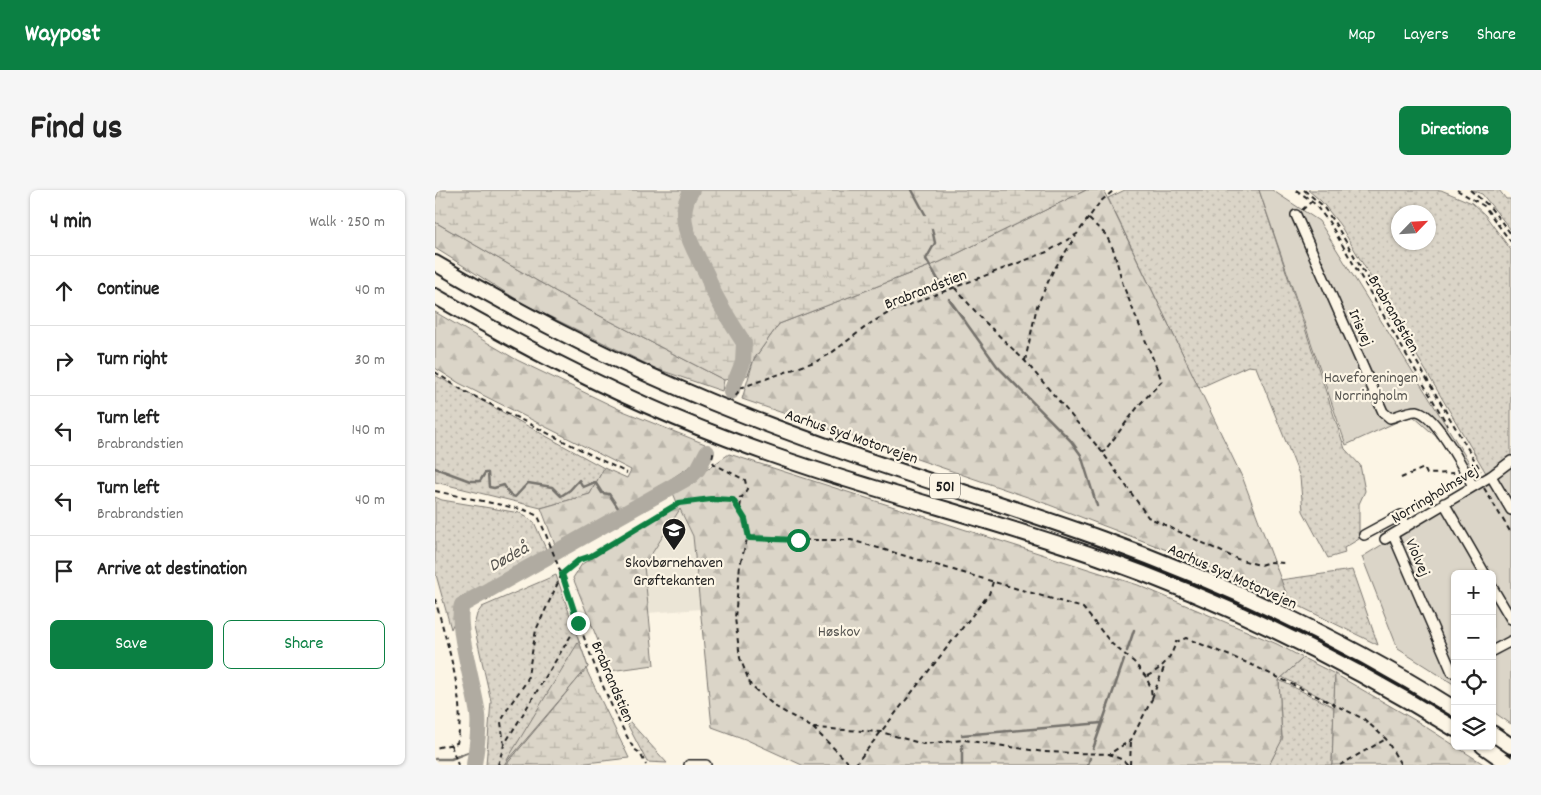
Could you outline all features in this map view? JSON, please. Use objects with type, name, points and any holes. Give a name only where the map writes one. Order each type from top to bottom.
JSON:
[{"type":"highway","name":"Aarhus Syd Motorvejen","points":[[435,263],[547,327],[638,370],[742,415],[1105,540],[1260,604],[1342,644],[1451,707]]},
{"type":"highway","name":"Aarhus Syd Motorvejen","points":[[435,296],[505,335],[625,396],[725,438],[1099,558],[1181,589],[1264,626],[1339,663],[1451,727]]},
{"type":"highway","points":[[1496,736],[1511,746]]},
{"type":"highway","points":[[1489,750],[1510,765]]},
{"type":"street","name":"Irisvej","points":[[1296,215],[1383,412],[1390,418],[1416,411],[1424,414],[1453,450],[1463,469],[1483,481]]},
{"type":"street","points":[[1483,481],[1511,461]]},
{"type":"street","name":"Norringholmsvej","points":[[1389,537],[1483,481],[1511,510]]},
{"type":"street","points":[[1444,504],[1483,570]]},
{"type":"street","points":[[1364,535],[1401,516],[1406,527]]},
{"type":"street","name":"Violvej","points":[[1389,537],[1451,670]]},
{"type":"street","points":[[1496,594],[1511,619]]},
{"type":"street","points":[[1496,649],[1511,641]]},
{"type":"street","points":[[689,765],[706,765]]},
{"type":"path","name":"Brabrandstien","points":[[736,396],[741,388],[790,372],[830,354],[849,338],[891,312],[1014,263],[1036,257],[1077,234],[1108,194],[1114,190]]},
{"type":"path","name":"Brabrandstien","points":[[1296,190],[1312,201],[1329,222],[1451,432]]},
{"type":"path","points":[[1304,190],[1321,205],[1336,225],[1511,533]]},
{"type":"path","points":[[1457,190],[1472,197],[1483,206],[1511,242]]},
{"type":"path","points":[[1470,190],[1489,206],[1511,234]]},
{"type":"path","points":[[1296,215],[1312,201]]},
{"type":"path","points":[[1089,219],[1106,235],[1119,265],[1123,285],[1162,381],[1141,404],[1103,453]]},
{"type":"path","points":[[1025,362],[1037,306],[1053,271],[1077,234]]},
{"type":"path","points":[[955,288],[982,319],[1025,362],[1103,453],[1148,517],[1237,560],[1260,565],[1269,562],[1285,563]]},
{"type":"path","points":[[435,372],[463,390],[627,473]]},
{"type":"path","points":[[714,450],[712,459],[714,464],[745,480],[747,489],[742,497],[740,508]]},
{"type":"path","points":[[1401,478],[1424,468],[1427,474],[1454,473],[1463,469]]},
{"type":"path","name":"Brabrandstien","points":[[435,491],[538,516],[562,574],[605,696],[633,749],[640,753],[646,765]]},
{"type":"path","points":[[504,745],[501,722],[509,706],[527,681],[536,630],[562,574],[579,560],[591,556],[679,503],[711,499],[733,500],[742,497]]},
{"type":"path","points":[[733,500],[740,508],[747,526],[749,538],[740,565],[735,618],[741,658],[751,686],[775,708],[813,728],[851,765]]},
{"type":"path","points":[[749,538],[773,540],[851,540],[913,556],[941,568],[993,581],[1083,608],[1112,644],[1134,662],[1146,677],[1151,688],[1152,699]]},
{"type":"path","points":[[855,765],[989,594],[993,581]]},
{"type":"path","points":[[435,599],[451,657],[461,726],[457,743],[435,748]]},
{"type":"path","points":[[498,765],[504,745],[578,623]]},
{"type":"path","points":[[1129,765],[1131,740],[1152,699],[1166,663],[1177,642],[1185,638],[1250,664],[1365,719],[1386,739],[1401,765]]},
{"type":"path","points":[[1146,677],[1159,671],[1166,663]]},
{"type":"path","points":[[813,728],[881,732],[923,744],[965,740],[1044,752],[1109,754],[1129,765]]},
{"type":"path","points":[[1340,765],[1386,739]]},
{"type":"path","points":[[1109,754],[1131,740]]},
{"type":"path","points":[[451,745],[458,765]]},
{"type":"shaded area","name":"Skovbørnehaven Grøftekanten","points":[[680,508],[693,536],[701,609],[647,613],[644,566]]},
{"type":"green space","points":[[439,190],[1086,190],[940,262],[779,324],[754,359],[748,375],[724,380],[581,306],[435,222],[435,200]]},
{"type":"green space","points":[[1086,190],[1103,190],[1109,201],[1243,479],[1289,601],[1185,557],[1039,501],[742,399],[754,359],[779,324],[940,262]]},
{"type":"green space","points":[[1125,190],[1259,190],[1345,449],[1360,465],[1365,491],[1359,504],[1359,539],[1344,548],[1345,553],[1328,558],[1303,511],[1300,477],[1256,367],[1248,366],[1199,388],[1108,198]]},
{"type":"green space","name":"Haveforeningen Norringholm","points":[[1259,190],[1272,190],[1319,221],[1482,483],[1511,466],[1511,724],[1496,714],[1496,570],[1451,570],[1451,682],[1398,649],[1362,557],[1471,490],[1440,440],[1412,415],[1346,445]]},
{"type":"green space","points":[[1308,190],[1441,190],[1472,203],[1485,215],[1511,250],[1511,457],[1486,473],[1340,225],[1321,201]]},
{"type":"green space","points":[[1471,190],[1499,190],[1506,199],[1511,199],[1511,230],[1482,194]]},
{"type":"green space","points":[[435,222],[581,306],[724,380],[722,391],[657,369],[524,304],[435,248]]},
{"type":"green space","points":[[435,312],[517,360],[623,411],[705,444],[700,460],[660,486],[555,545],[541,508],[590,494],[604,468],[627,478],[631,470],[459,383],[435,368]]},
{"type":"green space","points":[[435,375],[604,468],[590,494],[541,508],[435,482]]},
{"type":"green space","name":"Høskov","points":[[729,454],[1138,585],[1277,644],[1303,658],[1279,680],[1282,740],[1269,765],[802,765],[745,739],[712,727],[693,536],[680,509],[644,566],[654,665],[610,671],[573,578],[582,564],[678,505],[673,493]]},
{"type":"green space","points":[[435,497],[442,500],[520,513],[534,522],[546,549],[487,601],[466,596],[451,629],[435,571]]},
{"type":"green space","points":[[1352,570],[1378,645],[1289,601],[1280,580]]},
{"type":"green space","points":[[556,575],[588,667],[506,765],[486,765],[491,701],[474,626],[477,614],[482,607]]},
{"type":"green space","points":[[579,641],[588,667],[504,765]]},
{"type":"green space","points":[[1303,658],[1335,674],[1334,704],[1282,677]]},
{"type":"green space","points":[[586,669],[629,758],[569,765],[506,765]]},
{"type":"green space","points":[[1335,674],[1451,743],[1451,750],[1462,750],[1485,765],[1332,765]]},
{"type":"green space","points":[[1279,680],[1334,707],[1332,765],[1269,765],[1282,739]]},
{"type":"green space","points":[[621,712],[667,763],[647,762]]},
{"type":"waterway","name":"Dødeå","points":[[692,190],[684,211],[687,232],[713,291],[744,343],[743,362],[731,392]]},
{"type":"waterway","points":[[912,190],[925,214]]},
{"type":"waterway","points":[[932,229],[935,243],[926,259],[943,288]]},
{"type":"waterway","points":[[949,299],[997,366],[1071,441],[1081,455],[1097,506]]},
{"type":"waterway","name":"Dødeå","points":[[474,765],[478,721],[463,642],[461,627],[462,605],[691,476],[698,469],[707,452]]},
{"type":"waterway","points":[[435,468],[470,481],[480,481],[485,473],[488,473],[489,487],[494,488],[504,485],[509,494],[515,497],[528,483],[552,487],[561,496],[579,480],[583,487],[595,482],[602,493],[609,494],[622,514]]},
{"type":"waterway","points":[[1127,651],[1134,630]]},
{"type":"waterway","points":[[1093,749],[1124,660]]},
{"type":"waterway","points":[[962,735],[1102,723]]},
{"type":"waterway","points":[[962,745],[962,765]]},
{"type":"waterway","points":[[435,759],[451,759],[476,749]]},
{"type":"waterway","points":[[1088,765],[1090,758]]},
{"type":"place","name":"Skovbørnehaven Grøftekanten","points":[[674,551]]},
{"type":"route","points":[[578,623],[562,574],[573,567],[576,561],[591,556],[679,503],[689,500],[733,500],[740,508],[745,519],[749,538],[798,540]]}]
